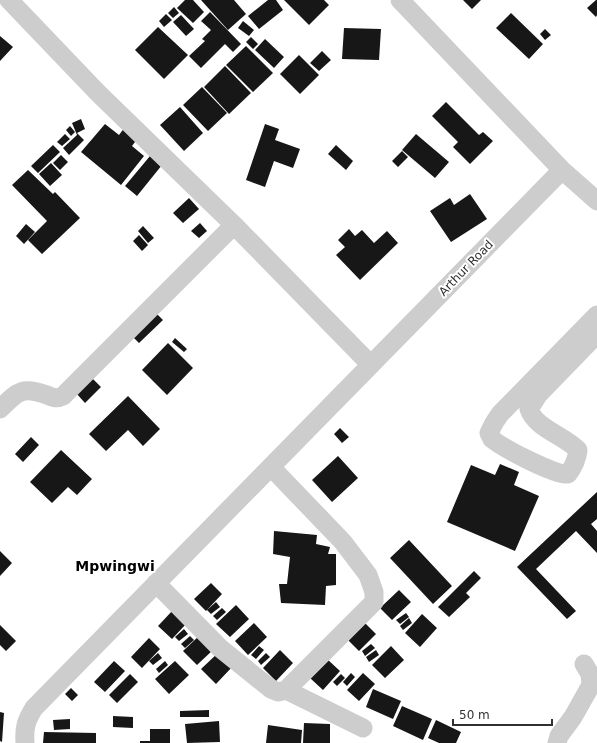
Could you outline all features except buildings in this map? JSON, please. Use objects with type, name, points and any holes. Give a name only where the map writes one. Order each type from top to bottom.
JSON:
[{"type":"street","points":[[9,0],[98,93],[234,225],[371,365]]},
{"type":"street","points":[[400,0],[562,170],[597,201]]},
{"type":"street","name":"Arthur Road","points":[[25,743],[26,720],[34,708],[562,170]]},
{"type":"street","points":[[0,409],[13,396],[22,391],[28,390],[57,398],[63,396],[234,225]]},
{"type":"street","points":[[597,315],[500,414],[489,433],[492,439],[545,467],[564,475],[568,474],[578,457],[578,450],[573,445],[541,424],[534,418],[530,409],[538,395],[597,334]]},
{"type":"street","points":[[156,583],[220,648],[271,689],[278,692],[286,690],[374,602],[374,592],[368,575],[343,542],[271,467]]},
{"type":"street","points":[[557,743],[559,736],[573,717],[591,685],[590,674],[584,664]]},
{"type":"street","points":[[286,690],[363,728]]},
{"type":"district","name":"Mpwingwi","points":[[115,566]]}]
